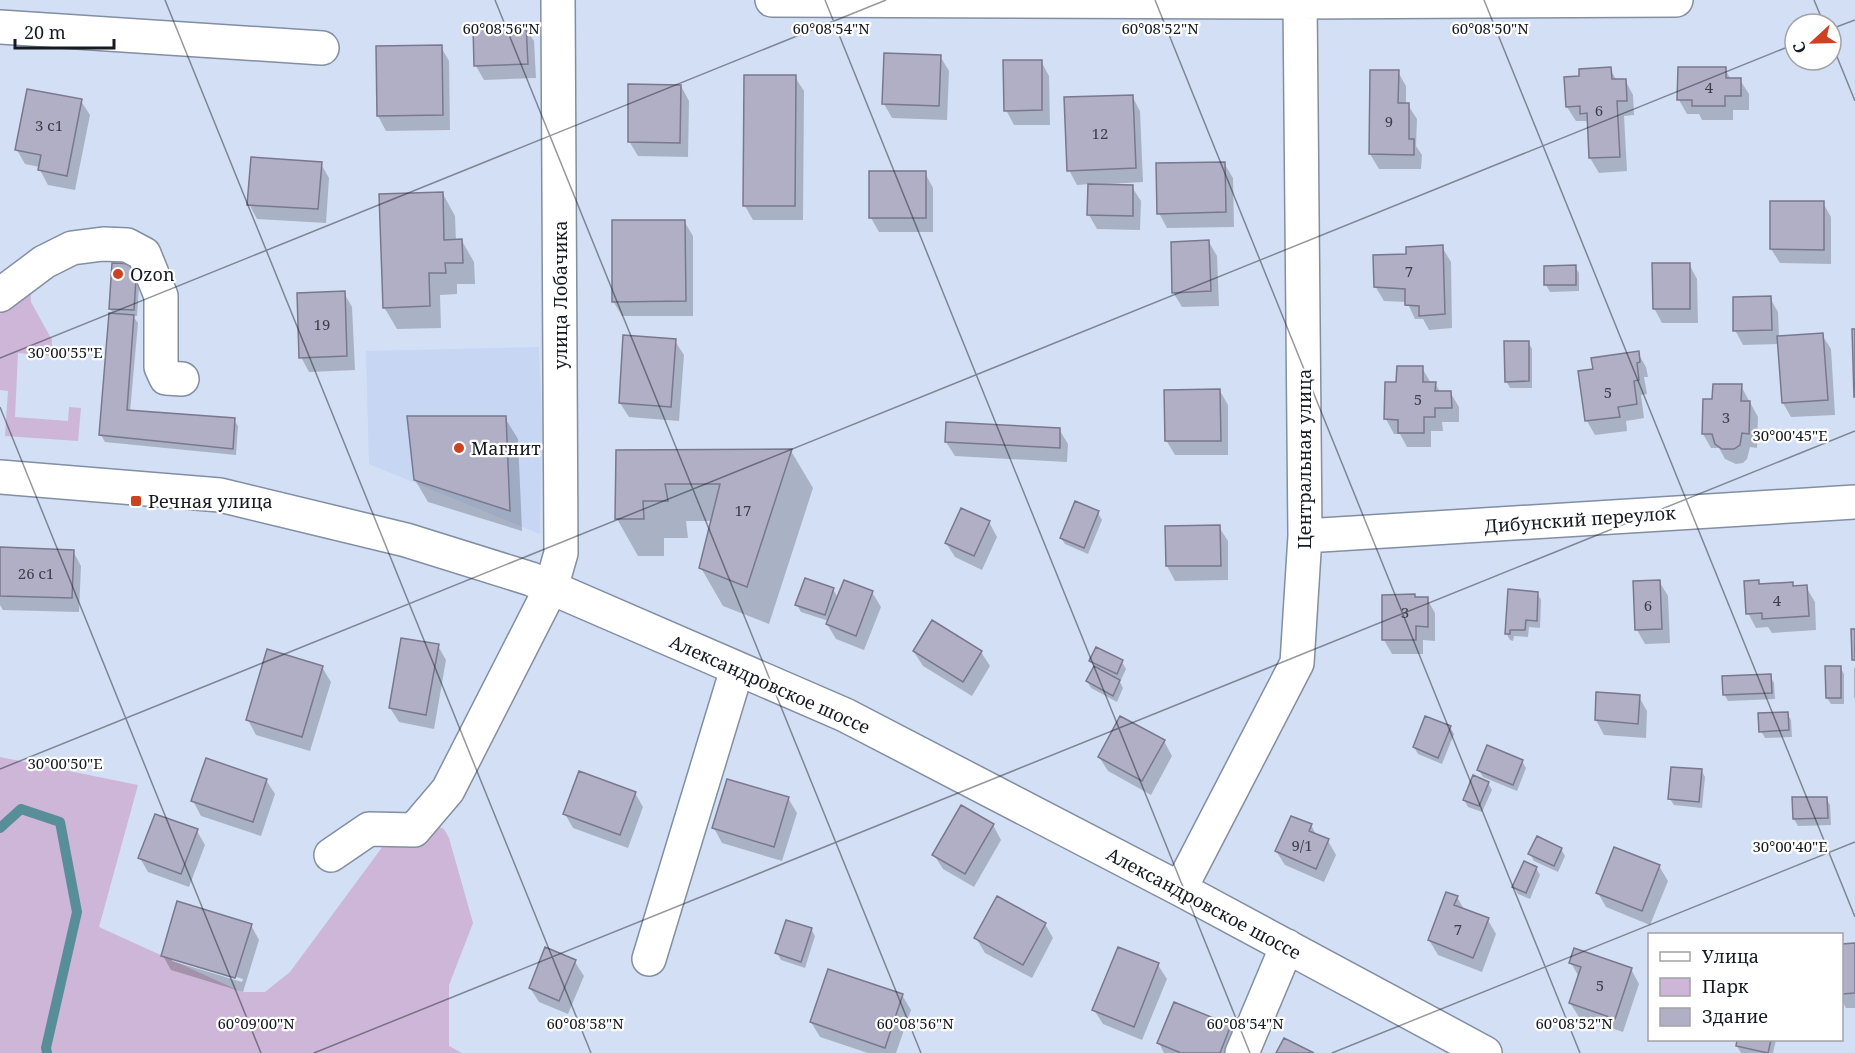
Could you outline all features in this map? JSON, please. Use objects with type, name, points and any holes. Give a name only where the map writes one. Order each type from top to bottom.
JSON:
[{"type":"street","name":"улица Лобачика","points":[[448,790],[551,588],[561,553],[558,0]]},
{"type":"street","points":[[772,0],[1676,0]]},
{"type":"street","name":"Центральная улица","points":[[1180,889],[1297,663],[1305,536],[1300,1]]},
{"type":"street","points":[[0,27],[322,48]]},
{"type":"street","points":[[0,295],[44,262],[72,248],[104,244],[128,245],[144,254],[161,296],[161,367],[166,378],[182,379]]},
{"type":"street","name":"Александровское шоссе","points":[[0,477],[220,495],[406,540],[531,579],[844,715],[1180,889],[1485,1053]]},
{"type":"street","name":"Дибунский переулок","points":[[1305,536],[1855,502]]},
{"type":"street","points":[[649,959],[737,669]]},
{"type":"street","points":[[439,837],[448,790]]},
{"type":"street","points":[[331,855],[369,829],[414,830],[448,790]]},
{"type":"street","points":[[1242,1053],[1287,946]]},
{"type":"shaded area","points":[[539,347],[542,423],[540,534],[369,464],[366,351]]},
{"type":"green space","points":[[30,282],[31,302],[52,340],[51,356],[18,353],[15,417],[68,421],[69,407],[81,408],[78,441],[5,436],[8,391],[0,390],[0,305]]},
{"type":"green space","points":[[0,757],[138,785],[99,927],[242,992],[265,992],[290,972],[406,815],[444,829],[449,838],[473,923],[449,985],[449,1046],[462,1053],[0,1053]]},
{"type":"building","points":[[526,25],[528,64],[474,66],[473,27]]},
{"type":"building","points":[[442,45],[443,115],[377,116],[376,46]]},
{"type":"building","points":[[884,53],[941,55],[939,106],[882,104]]},
{"type":"building","points":[[1003,60],[1042,60],[1042,110],[1004,111]]},
{"type":"building","points":[[1611,67],[1612,79],[1626,79],[1627,101],[1617,101],[1620,157],[1589,158],[1587,113],[1580,114],[1580,106],[1566,107],[1564,77],[1579,76],[1579,69]]},
{"type":"building","points":[[1678,67],[1726,67],[1726,78],[1741,78],[1741,96],[1725,96],[1725,106],[1692,106],[1692,100],[1677,100]]},
{"type":"building","points":[[1370,70],[1399,70],[1398,103],[1409,103],[1409,139],[1414,139],[1414,155],[1369,154]]},
{"type":"building","points":[[744,75],[796,75],[795,206],[743,206]]},
{"type":"building","points":[[628,84],[681,85],[680,143],[628,142]]},
{"type":"building","points":[[27,89],[82,99],[67,176],[38,170],[41,155],[15,150]]},
{"type":"building","points":[[1133,95],[1136,168],[1067,171],[1064,97]]},
{"type":"building","points":[[251,157],[322,162],[318,209],[247,205]]},
{"type":"building","points":[[1225,162],[1226,212],[1157,214],[1156,163]]},
{"type":"building","points":[[869,171],[926,171],[926,218],[869,218]]},
{"type":"building","points":[[1088,184],[1133,185],[1133,216],[1087,215]]},
{"type":"building","points":[[443,192],[444,240],[462,239],[463,263],[445,263],[446,273],[429,273],[430,306],[383,308],[379,194]]},
{"type":"building","points":[[1770,201],[1824,201],[1824,250],[1770,249]]},
{"type":"building","points":[[612,220],[685,220],[686,301],[612,302]]},
{"type":"building","points":[[1209,240],[1211,291],[1172,293],[1171,242]]},
{"type":"building","points":[[1443,245],[1445,314],[1419,316],[1419,306],[1405,305],[1405,289],[1374,287],[1373,255],[1406,254],[1406,247]]},
{"type":"building","points":[[112,263],[137,264],[134,310],[109,309]]},
{"type":"building","points":[[1652,263],[1690,263],[1690,309],[1653,309]]},
{"type":"building","points":[[1576,265],[1576,285],[1544,285],[1544,266]]},
{"type":"building","points":[[345,291],[347,356],[299,358],[297,293]]},
{"type":"building","points":[[1771,296],[1772,330],[1733,331],[1733,297]]},
{"type":"building","points":[[109,313],[134,315],[127,410],[235,418],[233,449],[99,435]]},
{"type":"building","points":[[1852,329],[1855,329],[1855,397],[1854,397]]},
{"type":"building","points":[[1823,333],[1828,400],[1782,403],[1777,336]]},
{"type":"building","points":[[623,335],[676,339],[671,407],[619,403]]},
{"type":"building","points":[[1504,341],[1529,341],[1529,381],[1505,382]]},
{"type":"building","points":[[1639,351],[1640,362],[1637,363],[1639,380],[1634,381],[1637,404],[1618,407],[1620,417],[1585,421],[1578,371],[1593,369],[1591,358]]},
{"type":"building","points":[[1397,366],[1423,366],[1423,382],[1436,382],[1435,391],[1451,391],[1452,408],[1435,408],[1435,417],[1424,417],[1424,433],[1398,433],[1398,420],[1384,419],[1385,382],[1396,382]]},
{"type":"building","points":[[1713,384],[1742,384],[1741,401],[1750,401],[1749,434],[1742,433],[1740,445],[1734,449],[1722,449],[1715,444],[1712,434],[1702,434],[1703,399],[1712,399]]},
{"type":"building","points":[[1220,389],[1221,441],[1165,441],[1164,390]]},
{"type":"building","name":"Магнит","points":[[407,416],[506,416],[510,511],[414,480]]},
{"type":"building","points":[[946,422],[1060,428],[1060,448],[945,442]]},
{"type":"building","points":[[792,449],[747,587],[699,568],[720,484],[665,484],[668,501],[643,501],[644,519],[615,519],[616,450]]},
{"type":"building","points":[[1075,501],[1099,511],[1084,548],[1060,538]]},
{"type":"building","points":[[961,508],[990,521],[974,556],[945,543]]},
{"type":"building","points":[[1220,525],[1221,566],[1166,566],[1165,526]]},
{"type":"building","points":[[0,547],[74,550],[72,598],[0,596]]},
{"type":"building","points":[[805,578],[834,588],[825,615],[795,605]]},
{"type":"building","points":[[844,580],[873,591],[856,636],[826,624]]},
{"type":"building","points":[[1660,580],[1662,629],[1635,630],[1633,581]]},
{"type":"building","points":[[1759,580],[1759,584],[1793,582],[1793,586],[1807,585],[1809,616],[1762,619],[1762,613],[1746,614],[1744,581]]},
{"type":"building","points":[[1508,589],[1538,592],[1537,621],[1526,620],[1525,630],[1510,630],[1510,634],[1505,634]]},
{"type":"building","points":[[1415,594],[1415,597],[1428,597],[1428,627],[1416,626],[1416,640],[1382,640],[1382,595]]},
{"type":"building","points":[[932,620],[982,651],[963,682],[913,651]]},
{"type":"building","points":[[1851,629],[1855,629],[1855,660],[1852,660]]},
{"type":"building","points":[[401,638],[439,644],[426,715],[389,708]]},
{"type":"building","points":[[1096,647],[1123,660],[1117,674],[1089,661]]},
{"type":"building","points":[[267,649],[323,666],[302,737],[246,720]]},
{"type":"building","points":[[1094,666],[1120,680],[1113,696],[1086,681]]},
{"type":"building","points":[[1825,666],[1841,666],[1841,698],[1826,698]]},
{"type":"building","points":[[1771,674],[1772,693],[1723,695],[1722,676]]},
{"type":"building","points":[[1596,692],[1640,695],[1638,724],[1595,720]]},
{"type":"building","points":[[1788,712],[1789,730],[1759,732],[1758,713]]},
{"type":"building","points":[[1120,716],[1165,740],[1142,781],[1098,757]]},
{"type":"building","points":[[1425,716],[1451,726],[1438,758],[1413,747]]},
{"type":"building","points":[[1487,745],[1523,760],[1513,785],[1477,770]]},
{"type":"building","points":[[206,758],[267,779],[253,822],[191,801]]},
{"type":"building","points":[[1671,767],[1702,769],[1699,802],[1668,799]]},
{"type":"building","points":[[579,771],[636,792],[620,835],[563,814]]},
{"type":"building","points":[[1473,775],[1489,782],[1479,806],[1463,800]]},
{"type":"building","points":[[727,779],[789,797],[774,847],[712,828]]},
{"type":"building","points":[[1792,797],[1827,797],[1828,818],[1793,819]]},
{"type":"building","points":[[961,805],[994,824],[965,874],[932,855]]},
{"type":"building","points":[[155,814],[198,829],[181,874],[138,858]]},
{"type":"building","points":[[1291,816],[1312,824],[1309,831],[1329,839],[1316,869],[1275,851]]},
{"type":"building","points":[[1537,836],[1562,848],[1554,866],[1528,854]]},
{"type":"building","points":[[1614,847],[1660,865],[1642,911],[1596,893]]},
{"type":"building","points":[[1524,861],[1537,867],[1526,893],[1512,887]]},
{"type":"building","points":[[1446,892],[1458,896],[1454,905],[1489,918],[1473,958],[1428,940]]},
{"type":"building","points":[[997,896],[1046,923],[1023,965],[974,938]]},
{"type":"building","points":[[177,901],[252,924],[235,978],[161,956]]},
{"type":"building","points":[[786,920],[812,928],[801,962],[775,953]]},
{"type":"building","points":[[1855,943],[1855,993],[1843,994],[1843,944]]},
{"type":"building","points":[[545,947],[576,960],[559,1001],[529,988]]},
{"type":"building","points":[[1118,947],[1159,963],[1134,1027],[1092,1010]]},
{"type":"building","points":[[1574,948],[1632,968],[1615,1019],[1569,1003],[1581,967],[1569,963]]},
{"type":"building","points":[[828,969],[903,994],[885,1048],[810,1022]]},
{"type":"building","points":[[1174,1002],[1231,1025],[1220,1053],[1181,1053],[1157,1043]]},
{"type":"building","points":[[1284,1038],[1314,1053],[1276,1053]]},
{"type":"building","points":[[1737,1041],[1771,1041],[1768,1053],[1736,1046]]},
{"type":"waterway","points":[[0,828],[21,809],[60,822],[77,912],[46,1048],[47,1053]]},
{"type":"place","name":"Ozon","points":[[118,274]]},
{"type":"place","name":"Магнит","points":[[459,448]]},
{"type":"place","name":"Речная улица","points":[[136,501]]}]
